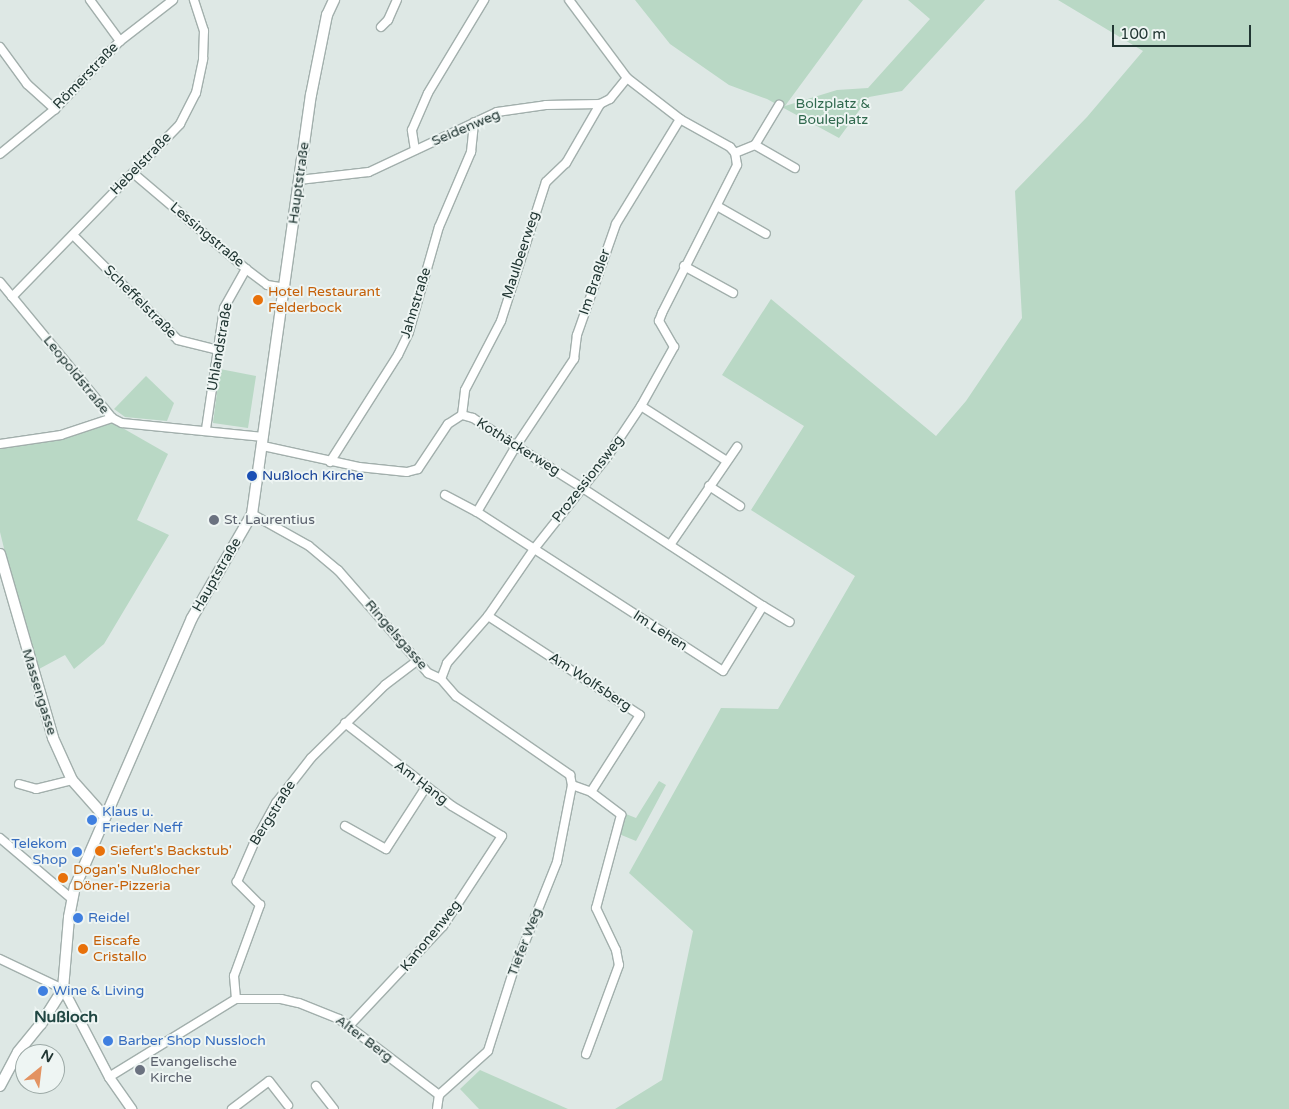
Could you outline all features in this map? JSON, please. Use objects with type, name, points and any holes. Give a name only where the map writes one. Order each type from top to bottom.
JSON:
[{"type":"main road","name":"Hauptstraße","points":[[0,1086],[18,1052],[42,1024],[63,990],[72,899],[104,816],[192,618],[252,514],[318,55],[334,0]]},
{"type":"main road","name":"Massengasse","points":[[0,554],[50,729],[72,780],[104,816]]},
{"type":"street","points":[[90,0],[120,41]]},
{"type":"street","name":"Römerstraße","points":[[0,154],[55,109],[120,41],[174,0]]},
{"type":"street","name":"Hebelstraße","points":[[12,298],[180,124],[196,93],[203,59],[204,31],[194,0]]},
{"type":"street","points":[[381,27],[388,20],[397,0]]},
{"type":"street","points":[[415,150],[412,130],[428,94],[484,0]]},
{"type":"street","points":[[569,0],[627,78],[680,119],[735,153],[755,145],[779,105]]},
{"type":"street","points":[[0,47],[27,84],[55,109]]},
{"type":"street","points":[[600,104],[610,99],[627,78]]},
{"type":"street","name":"Seidenweg","points":[[299,180],[369,172],[497,112],[536,106],[600,104]]},
{"type":"street","name":"Maulbeerweg","points":[[462,416],[465,390],[501,321],[546,182],[566,163],[600,104]]},
{"type":"street","name":"Im Braßler","points":[[477,512],[516,446],[574,359],[576,335],[616,224],[680,119]]},
{"type":"street","name":"Jahnstraße","points":[[330,462],[398,355],[409,332],[439,227],[471,152],[474,122]]},
{"type":"street","points":[[755,145],[795,168]]},
{"type":"street","name":"Prozessionsweg","points":[[441,679],[447,663],[488,616],[534,549],[641,406],[674,347],[660,321],[684,266],[734,172],[735,153]]},
{"type":"street","name":"Lessingstraße","points":[[133,173],[267,285],[285,288]]},
{"type":"street","points":[[717,206],[766,234]]},
{"type":"street","name":"Scheffelstraße","points":[[73,235],[178,340],[218,350]]},
{"type":"street","points":[[684,266],[733,293]]},
{"type":"street","name":"Uhlandstraße","points":[[206,429],[224,308],[246,269]]},
{"type":"street","name":"Leopoldstraße","points":[[0,282],[112,418],[122,423],[206,429],[263,442]]},
{"type":"street","points":[[641,406],[725,460]]},
{"type":"street","name":"Kothäckerweg","points":[[330,462],[398,472],[418,469],[448,424],[462,416],[472,418],[582,487]]},
{"type":"street","points":[[0,444],[61,435],[112,418]]},
{"type":"street","points":[[263,442],[330,462]]},
{"type":"street","points":[[670,546],[725,460],[737,447]]},
{"type":"street","points":[[709,486],[740,506]]},
{"type":"street","points":[[582,487],[670,546],[790,622]]},
{"type":"street","points":[[445,495],[477,512],[534,549]]},
{"type":"street","name":"Ringelsgasse","points":[[252,514],[309,546],[338,570],[428,673],[441,679],[456,696],[566,770],[572,786]]},
{"type":"street","name":"Im Lehen","points":[[534,549],[723,671],[763,606]]},
{"type":"street","name":"Am Wolfsberg","points":[[488,616],[640,715],[592,792]]},
{"type":"street","name":"Bergstraße","points":[[236,999],[234,976],[260,905],[237,882],[238,875],[287,788],[311,758],[385,686],[417,661]]},
{"type":"street","name":"Am Hang","points":[[345,724],[426,787],[502,836]]},
{"type":"street","points":[[19,784],[36,789],[72,780]]},
{"type":"street","points":[[572,786],[592,792],[621,815],[596,908],[616,950],[619,965],[586,1054]]},
{"type":"street","name":"Tiefer Weg","points":[[438,1095],[488,1051],[513,972],[557,862],[572,786]]},
{"type":"street","points":[[345,826],[386,849],[426,787]]},
{"type":"street","name":"Kanonenweg","points":[[349,1026],[443,926],[502,836]]},
{"type":"street","points":[[0,838],[72,899]]},
{"type":"street","points":[[0,959],[63,990],[109,1077],[131,1109]]},
{"type":"street","points":[[109,1077],[236,999]]},
{"type":"street","name":"Alter Berg","points":[[236,999],[299,1002],[332,1016],[349,1026],[438,1095]]},
{"type":"street","points":[[232,1109],[269,1081],[288,1105]]},
{"type":"street","points":[[316,1086],[334,1109]]},
{"type":"street","points":[[437,1109],[438,1095]]},
{"type":"green space","name":"Bolzplatz & Bouleplatz","points":[[635,0],[863,0],[785,106],[837,90],[868,88],[930,19],[908,0],[985,0],[902,91],[869,97],[839,138],[767,99],[729,85],[670,44]]},
{"type":"green space","points":[[1058,0],[1289,0],[1289,1109],[615,1109],[662,1080],[693,931],[629,873],[721,708],[778,709],[855,576],[751,510],[804,426],[722,375],[771,299],[936,436],[966,401],[1022,318],[1015,191],[1087,117],[1143,51]]},
{"type":"green space","points":[[220,369],[256,376],[248,428],[213,423]]},
{"type":"green space","points":[[146,376],[174,403],[167,421],[125,417],[114,409]]},
{"type":"green space","points":[[112,422],[168,454],[137,520],[169,535],[104,644],[74,669],[65,655],[39,669],[27,642],[0,532],[0,448]]},
{"type":"green space","points":[[659,781],[666,785],[636,841],[619,834],[626,814],[636,818]]},
{"type":"green space","points":[[480,1070],[568,1109],[479,1109],[460,1089]]},
{"type":"place","name":"Hotel Restaurant Felderbock","points":[[258,300]]},
{"type":"place","name":"Nußloch Kirche","points":[[252,476]]},
{"type":"place","name":"St. Laurentius","points":[[214,520]]},
{"type":"place","name":"Klaus u. Frieder Neff","points":[[92,820]]},
{"type":"place","name":"Siefert's Backstub'","points":[[100,851]]},
{"type":"place","name":"Telekom Shop","points":[[77,852]]},
{"type":"place","name":"Dogan's Nußlocher Döner-Pizzeria","points":[[63,878]]},
{"type":"place","name":"Reidel","points":[[78,918]]},
{"type":"place","name":"Eiscafe Cristallo","points":[[83,949]]},
{"type":"place","name":"Wine & Living","points":[[43,991]]},
{"type":"place","name":"Barber Shop Nussloch","points":[[108,1041]]},
{"type":"place","name":"Evangelische Kirche","points":[[140,1070]]},
{"type":"district","name":"Nußloch","points":[[66,1017]]}]
